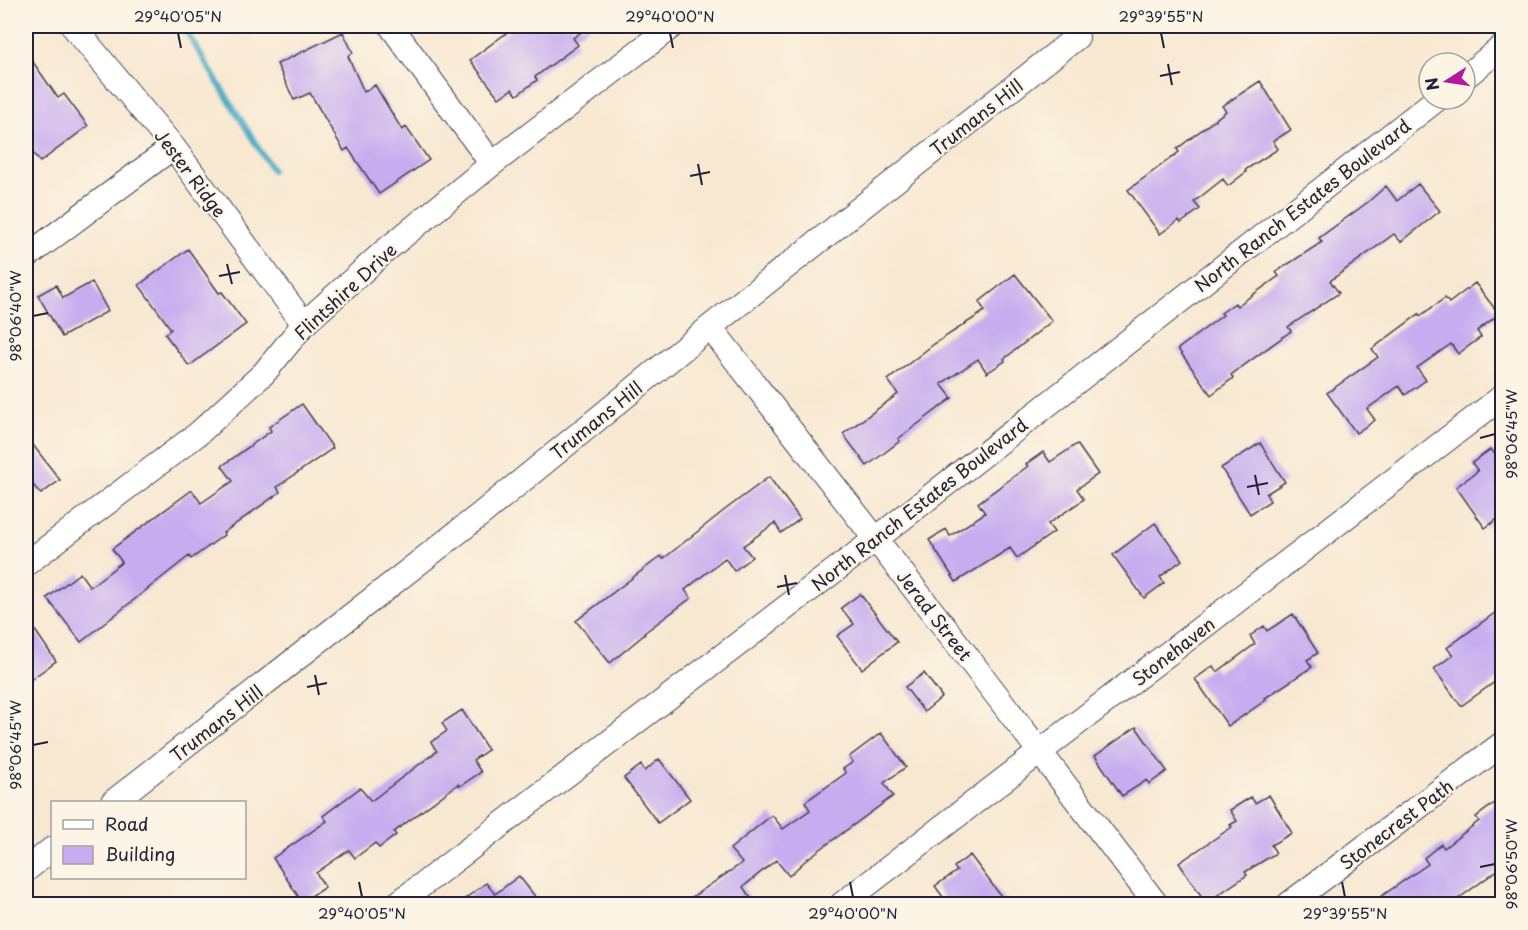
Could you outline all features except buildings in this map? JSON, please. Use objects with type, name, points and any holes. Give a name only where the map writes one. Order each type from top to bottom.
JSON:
[{"type":"street","name":"Jester Ridge","points":[[73,26],[173,147],[304,324]]},
{"type":"street","points":[[392,26],[492,164]]},
{"type":"street","name":"Flintshire Drive","points":[[26,564],[199,433],[228,408],[264,373],[304,324],[386,250],[492,164],[672,26]]},
{"type":"street","name":"Trumans Hill","points":[[114,801],[481,514],[710,327],[1077,37]]},
{"type":"street","points":[[1477,68],[1503,47]]},
{"type":"street","name":"North Ranch Estates Boulevard","points":[[397,904],[876,539],[1422,111]]},
{"type":"street","points":[[26,256],[173,147]]},
{"type":"street","name":"Jerad Street","points":[[710,327],[1156,904]]},
{"type":"street","name":"Stonehaven","points":[[842,904],[1503,397]]},
{"type":"street","name":"Stonecrest Path","points":[[1288,904],[1503,744]]},
{"type":"street","points":[[26,870],[51,850]]},
{"type":"waterway","points":[[183,26],[272,170]]}]
